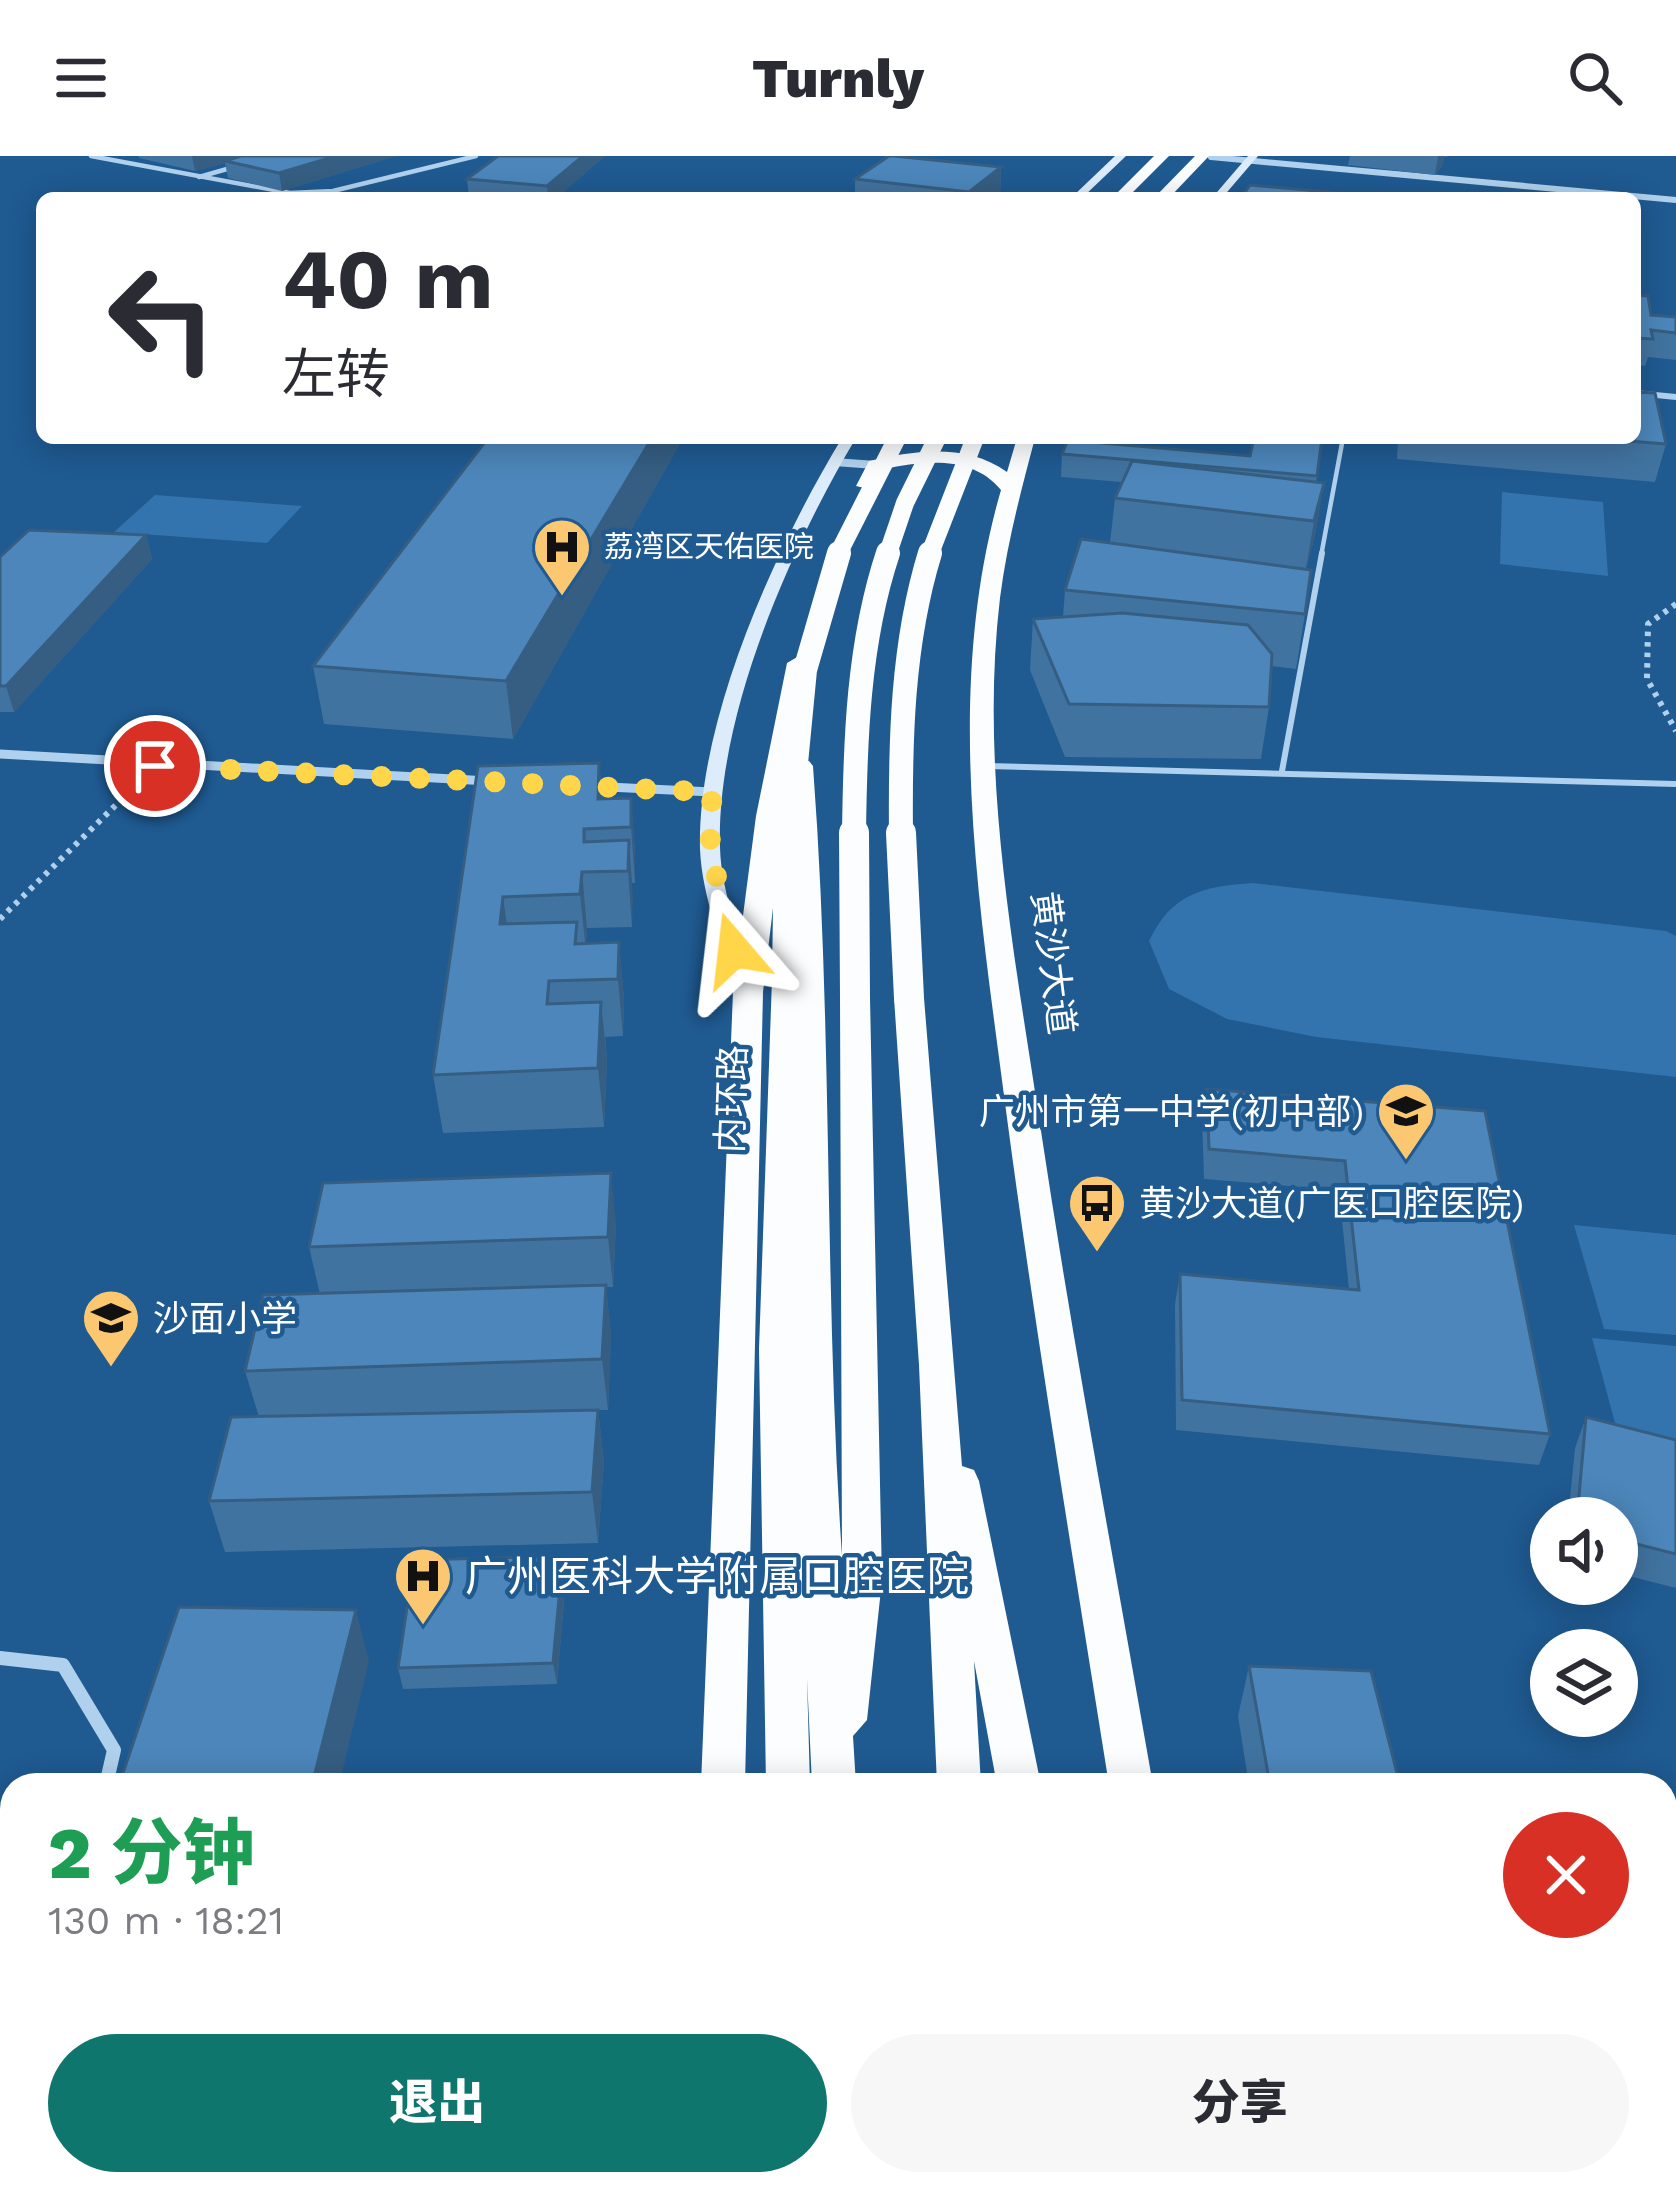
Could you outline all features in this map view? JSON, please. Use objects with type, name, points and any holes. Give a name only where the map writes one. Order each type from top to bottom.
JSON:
[{"type":"highway","points":[[1125,192],[1161,156]]},
{"type":"highway","points":[[1168,192],[1202,156]]},
{"type":"highway","points":[[1179,192],[1211,156]]},
{"type":"highway","name":"内环路","points":[[788,1773],[777,1349],[791,774],[807,654],[833,568],[894,444]]},
{"type":"highway","points":[[835,1773],[862,1580],[854,776],[865,652],[901,503],[934,444]]},
{"type":"highway","points":[[958,1773],[937,1365],[899,813],[907,665],[928,553],[973,444]]},
{"type":"highway","name":"黄沙大道","points":[[1024,444],[1009,487],[984,645],[980,766],[1051,1332],[1129,1773]]},
{"type":"highway","points":[[723,1773],[748,992],[769,816],[794,686],[825,577],[876,465],[918,458],[968,461],[1003,476],[1009,487]]},
{"type":"highway","points":[[794,686],[809,898],[812,1388],[833,1773]]},
{"type":"highway","points":[[937,1365],[1017,1773]]},
{"type":"main road","points":[[1082,192],[1121,156]]},
{"type":"main road","points":[[1222,192],[1251,159]]},
{"type":"main road","points":[[748,992],[715,882],[712,792],[730,718],[782,572],[845,444]]},
{"type":"street","points":[[1211,156],[1593,192]]},
{"type":"street","points":[[1641,197],[1676,200]]},
{"type":"street","points":[[1641,394],[1676,397]]},
{"type":"street","points":[[834,462],[876,465]]},
{"type":"street","points":[[0,754],[503,782]]},
{"type":"street","points":[[573,785],[712,792]]},
{"type":"lane","points":[[91,156],[194,179],[283,192]]},
{"type":"lane","points":[[312,192],[333,191],[476,156]]},
{"type":"lane","points":[[194,179],[252,162]]},
{"type":"lane","points":[[1282,771],[1342,444]]},
{"type":"lane","points":[[980,766],[1676,784]]},
{"type":"lane","points":[[0,1658],[62,1664],[114,1750],[109,1773]]},
{"type":"path","points":[[1676,604],[1648,624],[1647,679],[1676,731]]},
{"type":"path","points":[[0,919],[155,766]]},
{"type":"shaded area","points":[[1502,492],[1603,502],[1608,576],[1500,564]]},
{"type":"shaded area","points":[[155,495],[302,506],[267,543],[114,532]]},
{"type":"shaded area","points":[[1253,883],[1666,931],[1676,936],[1676,1077],[1316,1037],[1227,1019],[1169,989],[1149,941],[1158,925],[1190,896]]},
{"type":"shaded area","points":[[1574,1225],[1676,1235],[1676,1335],[1604,1329]]},
{"type":"shaded area","points":[[1592,1338],[1676,1346],[1676,1460],[1624,1456]]},
{"type":"building","points":[[241,156],[336,156],[279,173],[225,161]]},
{"type":"building","points":[[498,156],[583,156],[547,186],[467,179]]},
{"type":"building","points":[[889,156],[1001,167],[969,192],[855,179]]},
{"type":"building","points":[[1250,185],[1328,192],[1245,192]]},
{"type":"building","points":[[1641,295],[1648,296],[1651,315],[1676,317],[1676,333],[1651,330],[1653,339],[1641,338]]},
{"type":"building","points":[[1641,392],[1655,393],[1666,444],[1641,442]]},
{"type":"building","points":[[483,444],[648,444],[506,681],[313,666]]},
{"type":"building","points":[[1066,444],[1114,444],[1250,456],[1253,444],[1321,444],[1317,476],[1062,454]]},
{"type":"building","points":[[1132,461],[1324,483],[1314,521],[1115,498]]},
{"type":"building","points":[[29,530],[146,535],[6,686],[0,686],[0,557]]},
{"type":"building","points":[[1081,539],[1311,570],[1305,614],[1065,590]]},
{"type":"building","points":[[1122,613],[1248,625],[1272,654],[1269,707],[1069,704],[1033,619]]},
{"type":"building","points":[[599,763],[598,799],[631,798],[631,827],[584,829],[584,842],[629,840],[628,871],[582,872],[580,894],[503,897],[500,924],[577,922],[575,944],[619,942],[618,979],[549,981],[547,1004],[601,1002],[598,1068],[433,1075],[478,766]]},
{"type":"building","points":[[1207,1089],[1485,1111],[1550,1434],[1182,1400],[1180,1274],[1359,1290],[1345,1161],[1209,1149]]},
{"type":"building","points":[[611,1173],[608,1237],[309,1247],[323,1183]]},
{"type":"building","points":[[606,1285],[602,1359],[245,1371],[263,1295]]},
{"type":"building","points":[[598,1410],[592,1492],[209,1501],[231,1417]]},
{"type":"building","points":[[1586,1417],[1676,1440],[1676,1554],[1638,1544],[1638,1497],[1579,1497]]},
{"type":"building","points":[[563,1556],[553,1663],[398,1668],[414,1560]]},
{"type":"building","points":[[179,1607],[356,1610],[315,1773],[123,1773]]},
{"type":"building","points":[[1249,1666],[1371,1671],[1397,1773],[1268,1773]]},
{"type":"place","name":"荔湾区天佑医院","points":[[562,598]]},
{"type":"place","name":"广州市第一中学(初中部)","points":[[1406,1162]]},
{"type":"place","name":"黄沙大道(广医口腔医院)","points":[[1097,1254]]},
{"type":"place","name":"沙面小学","points":[[111,1369]]},
{"type":"place","name":"广州医科大学附属口腔医院","points":[[423,1627]]},
{"type":"route","points":[[155,766],[712,792],[710,849],[734,950]]}]
